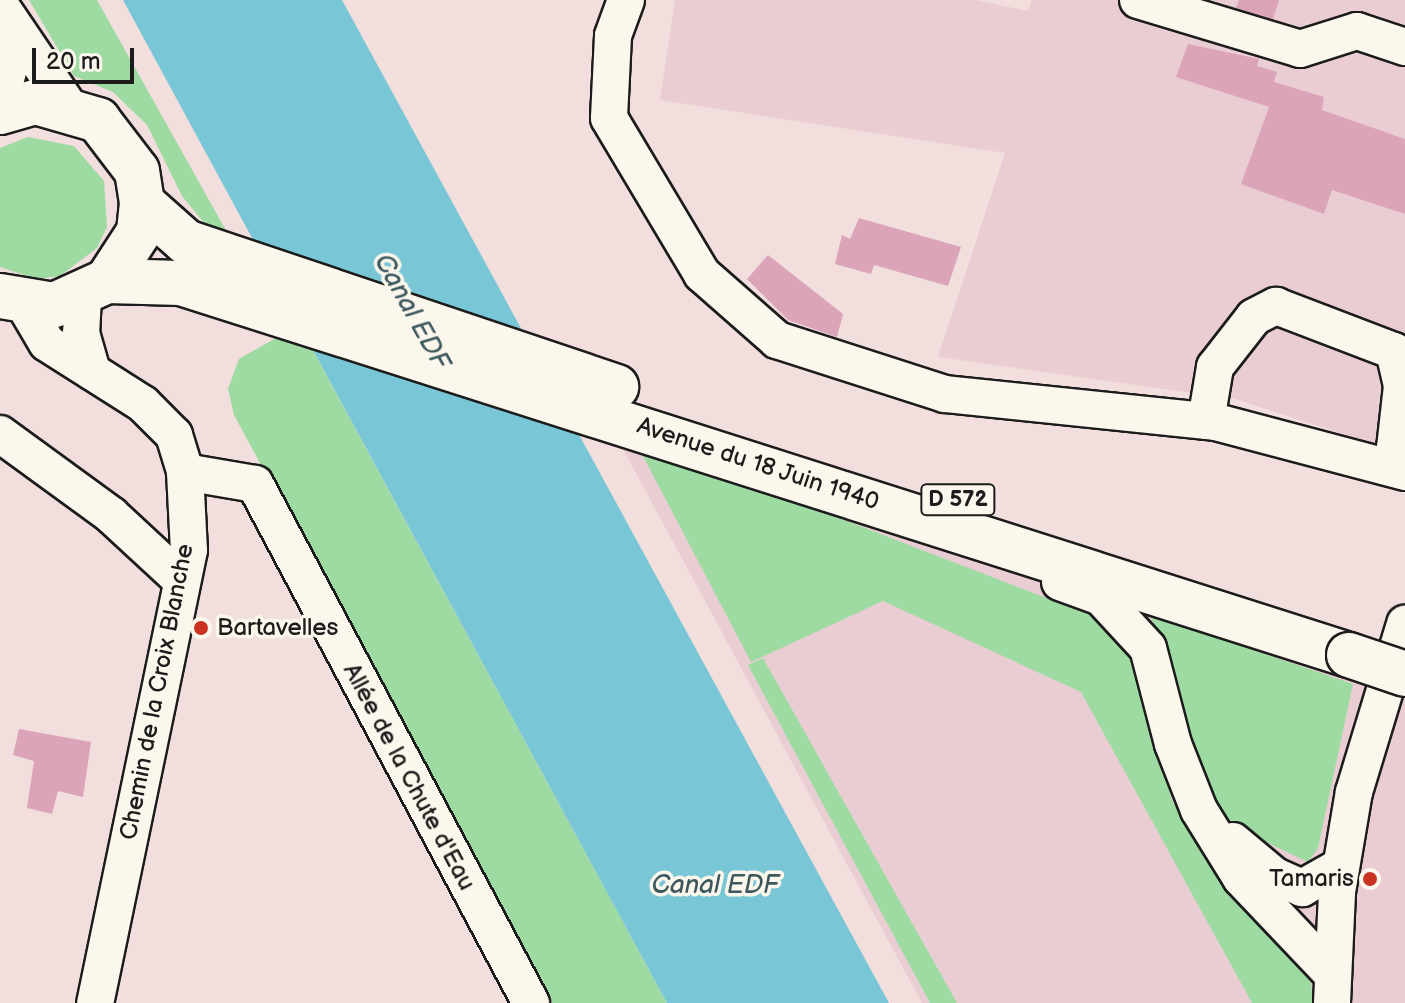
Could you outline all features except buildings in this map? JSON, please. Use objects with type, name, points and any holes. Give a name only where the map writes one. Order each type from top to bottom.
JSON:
[{"type":"main road","points":[[0,112],[36,102],[69,107],[122,143],[142,203],[139,232],[95,289]]},
{"type":"main road","name":"Avenue du 18 Juin 1940","points":[[142,203],[184,263],[616,418],[783,472],[1354,644],[1405,648]]},
{"type":"main road","name":"Avenue du 18 Juin 1940","points":[[12,300],[95,289],[184,263],[558,368],[1354,644],[1405,674]]},
{"type":"street","points":[[626,0],[613,36],[609,118],[702,274],[777,340],[945,394],[1206,421],[1404,471]]},
{"type":"street","points":[[1138,0],[1300,49],[1357,31],[1405,47]]},
{"type":"street","points":[[0,5],[17,37],[69,107]]},
{"type":"street","points":[[0,102],[17,37]]},
{"type":"street","points":[[92,371],[81,333],[95,289]]},
{"type":"street","name":"Chemin de la Croix Blanche","points":[[12,300],[47,343],[92,371],[174,435],[185,472],[189,550],[180,579],[95,1003]]},
{"type":"street","points":[[1206,421],[1215,367],[1254,317],[1276,306],[1394,351],[1402,386],[1395,448],[1404,471]]},
{"type":"street","points":[[0,434],[111,515],[180,579]]},
{"type":"street","name":"Allée de la Chute d'Eau","points":[[185,472],[255,484],[531,1003]]},
{"type":"street","points":[[783,472],[1101,597],[1148,648],[1173,744],[1199,810],[1241,878],[1331,988]]},
{"type":"street","points":[[1331,988],[1341,866],[1354,792],[1405,624]]},
{"type":"street","points":[[1199,810],[1275,876],[1302,888],[1341,866]]},
{"type":"shaded area","points":[[675,0],[976,0],[1028,11],[1032,0],[1405,0],[1405,454],[1235,399],[938,357],[1005,153],[660,100]]},
{"type":"shaded area","points":[[617,438],[1405,692],[1405,1003],[922,1003]]},
{"type":"green space","points":[[29,0],[97,0],[228,234],[209,229],[182,196],[147,125],[113,92],[74,76]]},
{"type":"green space","points":[[28,137],[74,146],[104,181],[107,227],[97,248],[60,276],[37,279],[0,267],[0,148]]},
{"type":"green space","points":[[299,325],[667,1003],[552,1003],[234,415],[228,389],[239,359]]},
{"type":"green space","points":[[634,439],[1106,621],[1136,662],[1172,801],[1309,963],[1313,1003],[1252,1003],[1081,692],[883,601],[751,662]]},
{"type":"green space","points":[[1150,615],[1353,684],[1318,848],[1308,862],[1226,823],[1190,753],[1168,656]]},
{"type":"green space","points":[[763,658],[957,1003],[930,1003],[748,665]]},
{"type":"water","name":"Canal EDF","points":[[123,0],[342,0],[889,1003],[667,1003]]},
{"type":"place","name":"Bartavelles","points":[[201,628]]},
{"type":"place","name":"Tamaris","points":[[1370,879]]}]
